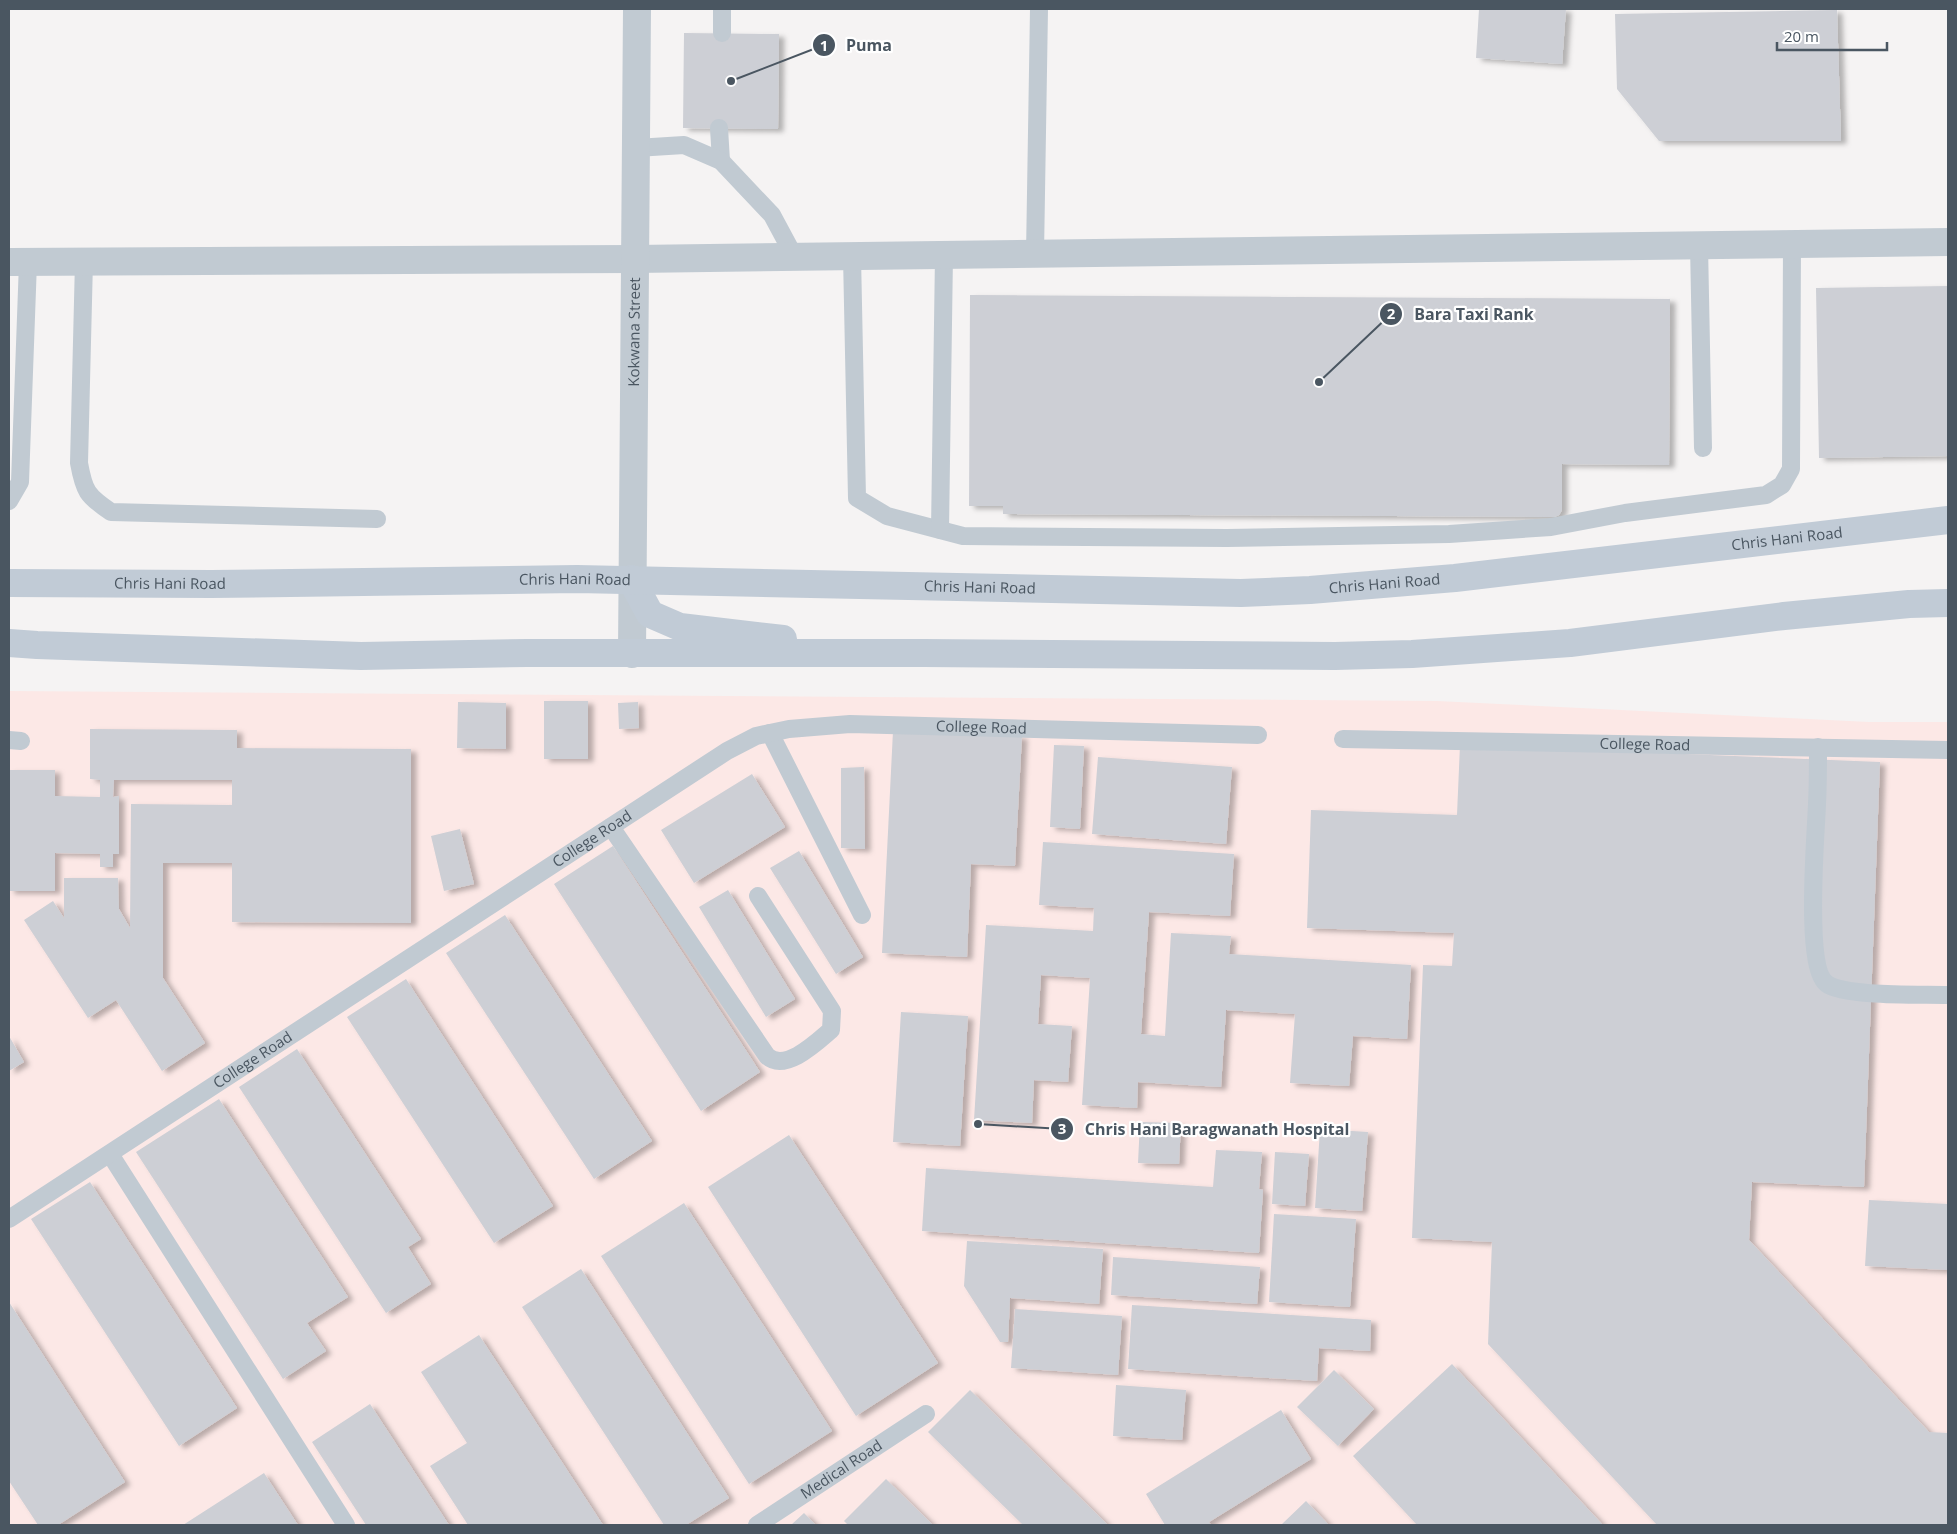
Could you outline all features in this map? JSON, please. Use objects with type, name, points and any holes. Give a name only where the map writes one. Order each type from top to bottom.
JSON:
[{"type":"main road","name":"Chris Hani Road","points":[[9,583],[211,584],[631,579],[1232,593],[1310,590],[1455,578],[1948,520]]},
{"type":"main road","points":[[631,579],[650,614],[680,627],[721,633],[924,653]]},
{"type":"main road","points":[[9,643],[37,646],[361,656],[924,653],[1335,656],[1412,654],[1570,643],[1784,616],[1909,604],[1948,603]]},
{"type":"street","name":"Kokwana Street","points":[[632,654],[631,579],[637,9]]},
{"type":"street","points":[[18,262],[852,256],[1948,242]]},
{"type":"lane","points":[[722,9],[722,33]]},
{"type":"lane","points":[[1036,254],[1039,9]]},
{"type":"lane","points":[[719,128],[721,161]]},
{"type":"lane","points":[[636,148],[684,145],[721,161],[772,215],[794,256]]},
{"type":"lane","points":[[852,256],[857,498],[887,516],[964,536],[1217,538],[1450,534],[1551,527],[1625,513],[1766,495],[1782,486],[1791,469],[1792,244]]},
{"type":"lane","points":[[1699,245],[1703,448]]},
{"type":"lane","points":[[940,530],[944,255]]},
{"type":"lane","points":[[84,261],[79,463],[84,486],[94,501],[111,512],[378,519]]},
{"type":"lane","points":[[9,501],[20,482],[18,262]]},
{"type":"lane","name":"College Road","points":[[9,1219],[611,828],[727,750],[756,736],[789,728],[850,724],[1258,735]]},
{"type":"lane","points":[[770,733],[862,915]]},
{"type":"lane","name":"College Road","points":[[1343,739],[1948,750]]},
{"type":"lane","points":[[1818,747],[1813,884],[1815,952],[1821,976],[1826,984],[1854,992],[1948,995]]},
{"type":"lane","points":[[611,828],[767,1056],[770,1059],[781,1062],[792,1059],[831,1030],[832,1011],[758,896]]},
{"type":"lane","points":[[110,1154],[346,1525]]},
{"type":"lane","name":"Medical Road","points":[[757,1525],[926,1414]]},
{"type":"shaded area","points":[[9,691],[1437,701],[1869,722],[1948,722],[1948,1525],[9,1525]]},
{"type":"building","points":[[1479,9],[1566,9],[1562,64],[1476,58]]},
{"type":"building","points":[[1837,10],[1841,141],[1659,141],[1617,89],[1615,14]]},
{"type":"building","points":[[684,33],[779,34],[778,129],[683,128]]},
{"type":"building","points":[[1948,286],[1948,456],[1819,458],[1816,288]]},
{"type":"building","points":[[970,295],[1670,299],[1669,465],[1562,464],[1562,510],[1559,515],[1554,517],[1003,514],[1003,506],[969,506]]},
{"type":"building","points":[[544,701],[588,701],[588,759],[544,759]]},
{"type":"building","points":[[458,702],[506,703],[506,749],[457,748]]},
{"type":"building","points":[[638,702],[639,728],[619,729],[618,703]]},
{"type":"building","points":[[90,729],[237,730],[237,748],[411,749],[411,923],[232,922],[232,863],[163,863],[163,978],[205,1043],[162,1071],[116,1000],[88,1018],[24,920],[53,901],[64,918],[64,878],[118,878],[119,909],[130,928],[131,804],[232,805],[232,780],[114,780],[113,797],[119,796],[119,854],[113,854],[113,867],[100,867],[100,854],[55,853],[55,891],[9,891],[9,770],[55,770],[55,796],[100,797],[100,780],[90,779]]},
{"type":"building","points":[[893,731],[1022,736],[1015,866],[971,864],[967,957],[882,953]]},
{"type":"building","points":[[1054,745],[1084,746],[1080,829],[1050,827]]},
{"type":"building","points":[[1460,745],[1880,762],[1864,1187],[1752,1182],[1749,1240],[1929,1432],[1948,1433],[1948,1525],[1657,1525],[1488,1344],[1492,1242],[1412,1238],[1423,965],[1452,966],[1454,933],[1307,928],[1311,810],[1457,815]]},
{"type":"building","points":[[1098,757],[1232,767],[1226,844],[1092,834]]},
{"type":"building","points":[[864,767],[865,849],[841,848],[841,768]]},
{"type":"building","points":[[752,774],[785,827],[694,883],[661,830]]},
{"type":"building","points":[[460,829],[474,884],[444,891],[431,836]]},
{"type":"building","points":[[1043,842],[1234,854],[1230,916],[1149,912],[1141,1034],[1165,1036],[1171,933],[1231,936],[1229,954],[1411,965],[1407,1039],[1353,1036],[1349,1086],[1290,1083],[1295,1014],[1226,1010],[1221,1087],[1138,1082],[1137,1108],[1082,1105],[1090,978],[1041,975],[1038,1024],[1072,1026],[1068,1082],[1034,1080],[1032,1123],[974,1120],[986,925],[1093,931],[1094,908],[1039,905]]},
{"type":"building","points":[[613,846],[760,1072],[701,1111],[554,884]]},
{"type":"building","points":[[799,851],[863,957],[836,974],[770,868]]},
{"type":"building","points":[[728,890],[795,999],[766,1017],[699,907]]},
{"type":"building","points":[[505,915],[652,1141],[594,1179],[446,953]]},
{"type":"building","points":[[406,979],[553,1206],[494,1243],[347,1017]]},
{"type":"building","points":[[901,1012],[968,1016],[960,1146],[893,1142]]},
{"type":"building","points":[[9,1036],[24,1062],[9,1071]]},
{"type":"building","points":[[297,1049],[421,1239],[408,1247],[431,1284],[386,1313],[239,1087]]},
{"type":"building","points":[[219,1099],[348,1297],[307,1323],[326,1351],[283,1379],[136,1152]]},
{"type":"building","points":[[1140,1122],[1181,1123],[1179,1164],[1138,1163]]},
{"type":"building","points":[[1320,1129],[1368,1132],[1362,1211],[1315,1208]]},
{"type":"building","points":[[789,1135],[938,1363],[856,1416],[708,1187]]},
{"type":"building","points":[[1216,1150],[1262,1152],[1259,1189],[1263,1190],[1259,1253],[922,1231],[926,1168],[1213,1187]]},
{"type":"building","points":[[1275,1152],[1309,1154],[1305,1206],[1272,1204]]},
{"type":"building","points":[[90,1182],[237,1408],[179,1446],[31,1219]]},
{"type":"building","points":[[1869,1200],[1948,1204],[1948,1270],[1865,1266]]},
{"type":"building","points":[[684,1203],[832,1431],[749,1484],[601,1256]]},
{"type":"building","points":[[1274,1214],[1356,1219],[1350,1307],[1269,1302]]},
{"type":"building","points":[[967,1241],[1103,1249],[1099,1304],[1010,1298],[1008,1342],[1000,1342],[964,1286]]},
{"type":"building","points":[[1113,1257],[1260,1267],[1257,1304],[1111,1295]]},
{"type":"building","points":[[581,1269],[729,1498],[686,1525],[664,1525],[522,1307]]},
{"type":"building","points":[[9,1302],[125,1482],[58,1525],[38,1525],[9,1481]]},
{"type":"building","points":[[1132,1305],[1371,1320],[1370,1351],[1319,1348],[1317,1381],[1128,1369]]},
{"type":"building","points":[[1015,1309],[1122,1316],[1118,1375],[1011,1368]]},
{"type":"building","points":[[479,1335],[603,1525],[468,1525],[430,1466],[467,1443],[421,1372]]},
{"type":"building","points":[[1452,1364],[1603,1525],[1417,1525],[1353,1456]]},
{"type":"building","points":[[1334,1370],[1374,1409],[1338,1446],[1297,1407]]},
{"type":"building","points":[[1116,1385],[1186,1390],[1182,1440],[1113,1436]]},
{"type":"building","points":[[970,1390],[1108,1525],[1023,1525],[928,1432]]},
{"type":"building","points":[[370,1404],[449,1525],[366,1525],[312,1442]]},
{"type":"building","points":[[1281,1410],[1311,1459],[1209,1522],[1211,1525],[1165,1525],[1146,1494]]},
{"type":"building","points":[[264,1473],[298,1525],[183,1525]]},
{"type":"building","points":[[886,1479],[933,1525],[848,1525],[844,1521]]},
{"type":"building","points":[[1306,1501],[1329,1525],[1281,1525]]},
{"type":"building","points":[[804,1513],[816,1525],[791,1525]]},
{"type":"place","name":"Puma","points":[[731,81]]},
{"type":"place","name":"Bara Taxi Rank","points":[[1319,382]]},
{"type":"place","name":"Chris Hani Baragwanath Hospital","points":[[978,1124]]}]
